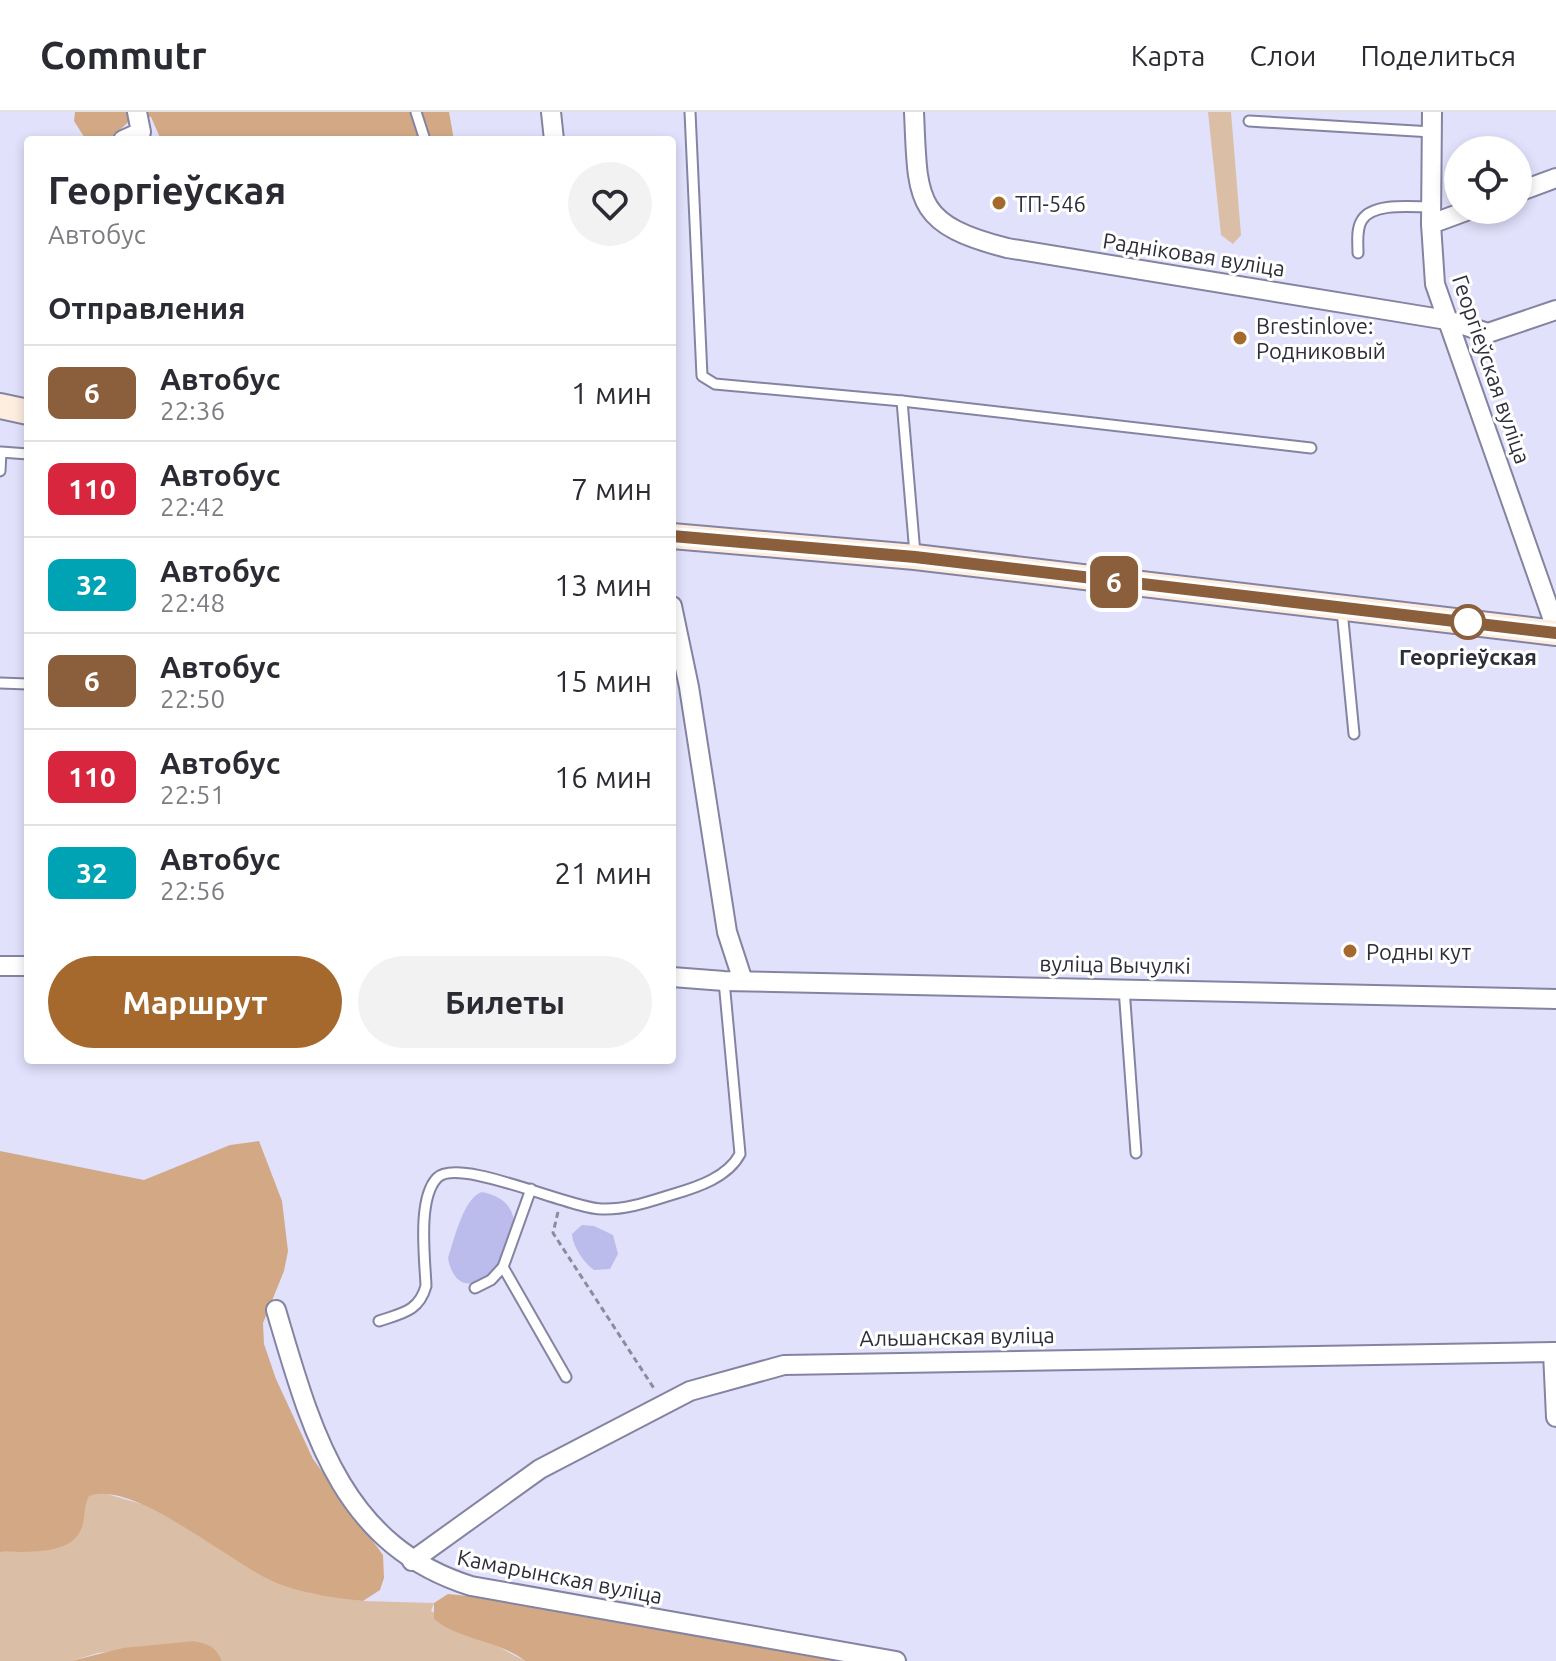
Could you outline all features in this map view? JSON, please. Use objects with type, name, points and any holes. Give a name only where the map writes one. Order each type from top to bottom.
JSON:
[{"type":"street","points":[[137,112],[144,136]]},
{"type":"street","points":[[551,112],[554,136]]},
{"type":"street","name":"Радніковая вуліца","points":[[914,112],[918,186],[936,218],[962,237],[1022,251],[1447,320],[1488,333],[1556,310]]},
{"type":"street","name":"Георгіеўская вуліца","points":[[1432,112],[1431,216],[1435,284],[1552,617],[1554,633]]},
{"type":"street","points":[[1532,187],[1556,178]]},
{"type":"street","points":[[1431,216],[1444,214]]},
{"type":"street","points":[[0,406],[24,411]]},
{"type":"street","points":[[676,536],[915,557],[1554,633]]},
{"type":"street","points":[[676,631],[727,932],[743,981]]},
{"type":"street","points":[[0,966],[24,966]]},
{"type":"street","name":"вуліца Вычулкі","points":[[676,977],[724,981],[1556,999]]},
{"type":"street","name":"Камарынская вуліца","points":[[276,1310],[309,1419],[339,1483],[384,1538],[412,1561],[436,1575],[471,1586],[896,1661]]},
{"type":"street","points":[[1554,1352],[1556,1417]]},
{"type":"street","name":"Альшанская вуліца","points":[[412,1561],[540,1469],[690,1391],[735,1376],[784,1365],[829,1361],[1554,1352]]},
{"type":"lane","points":[[416,112],[424,136]]},
{"type":"lane","points":[[690,112],[702,376],[715,384],[902,401],[1311,448]]},
{"type":"lane","points":[[1249,121],[1432,132]]},
{"type":"lane","points":[[1358,253],[1359,225],[1364,216],[1382,209],[1431,216]]},
{"type":"lane","points":[[902,401],[915,557]]},
{"type":"lane","points":[[0,471],[1,452],[24,454]]},
{"type":"lane","points":[[1342,610],[1354,734]]},
{"type":"lane","points":[[0,683],[24,684]]},
{"type":"lane","points":[[379,1321],[417,1308],[423,1299],[426,1286],[426,1200],[437,1178],[450,1171],[531,1189],[600,1210],[632,1207],[689,1190],[734,1164],[740,1154],[724,981]]},
{"type":"lane","points":[[1124,988],[1136,1153]]},
{"type":"lane","points":[[475,1288],[491,1280],[503,1267],[531,1189]]},
{"type":"lane","points":[[503,1267],[566,1377]]},
{"type":"path","points":[[560,1200],[553,1233],[664,1405]]},
{"type":"shaded area","points":[[75,112],[449,112],[453,136],[159,136],[151,117],[136,115],[113,136],[83,136],[74,121]]},
{"type":"shaded area","points":[[1208,112],[1231,112],[1241,235],[1233,244],[1221,235]]},
{"type":"shaded area","points":[[259,1141],[282,1201],[288,1251],[284,1271],[263,1323],[264,1344],[276,1379],[313,1459],[383,1555],[384,1578],[380,1590],[363,1601],[321,1595],[279,1584],[157,1511],[108,1494],[89,1496],[82,1527],[77,1537],[68,1543],[34,1552],[0,1552],[0,1151],[144,1180],[230,1145]]},
{"type":"shaded area","points":[[100,1492],[145,1505],[309,1593],[363,1601],[434,1603],[431,1611],[525,1661],[222,1661],[210,1646],[193,1641],[98,1653],[71,1661],[0,1661],[0,1552],[19,1551],[82,1527],[83,1508],[89,1495]]},
{"type":"shaded area","points":[[448,1594],[844,1661],[525,1661],[434,1619],[434,1603]]},
{"type":"shaded area","points":[[193,1641],[211,1646],[222,1661],[71,1661],[123,1648]]},
{"type":"water","points":[[482,1192],[505,1203],[514,1220],[512,1241],[502,1261],[487,1276],[471,1283],[457,1279],[448,1258],[464,1211]]},
{"type":"water","points":[[582,1225],[594,1226],[613,1235],[618,1254],[610,1269],[594,1270],[580,1254],[572,1234]]},
{"type":"bus line","name":"6","points":[[676,536],[915,557],[1556,633]]},
{"type":"place","name":"ТП-546","points":[[999,203]]},
{"type":"place","name":"Brestinlove: Родниковый","points":[[1240,338]]},
{"type":"place","name":"Георгіеўская","points":[[1468,622]]},
{"type":"place","name":"Родны кут","points":[[1350,951]]}]
